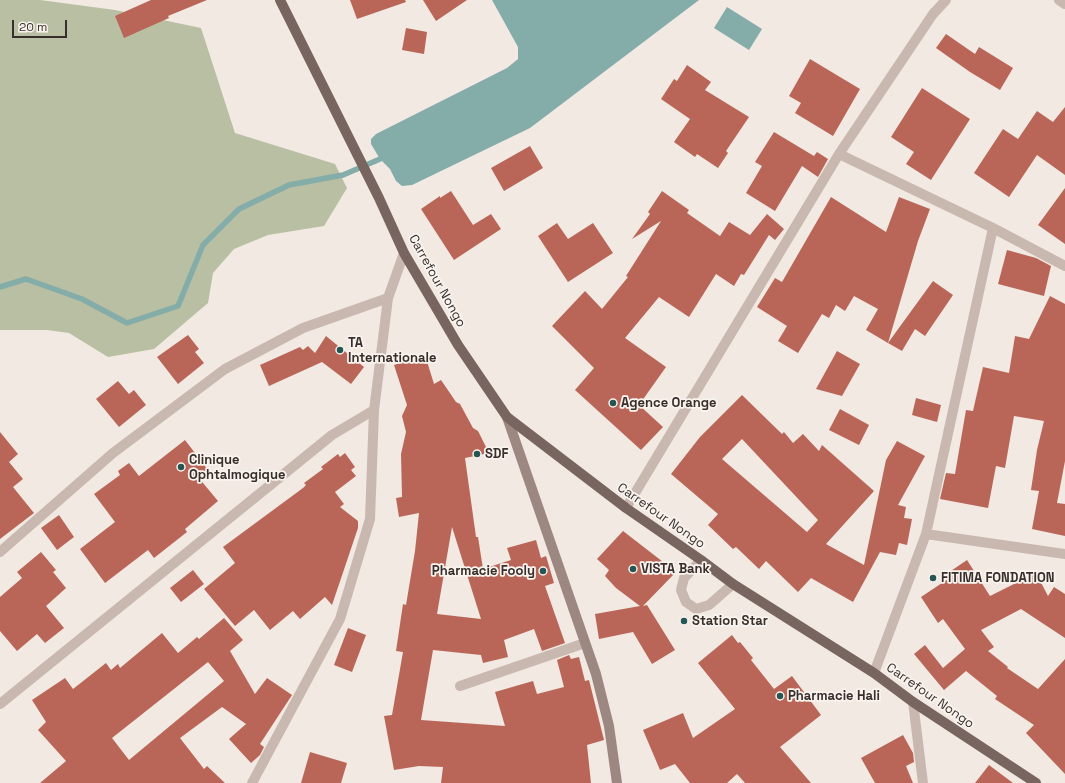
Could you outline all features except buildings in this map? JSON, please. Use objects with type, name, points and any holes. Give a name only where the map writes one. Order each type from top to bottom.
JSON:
[{"type":"main road","name":"Carrefour Nongo","points":[[280,0],[380,198],[404,253],[458,345],[507,417],[626,508],[733,584],[874,673],[913,702],[1036,783]]},
{"type":"street","points":[[626,508],[839,154],[933,14],[946,0]]},
{"type":"street","points":[[1059,0],[1065,4]]},
{"type":"street","points":[[839,154],[993,228],[1065,266]]},
{"type":"street","points":[[874,673],[926,534],[993,228]]},
{"type":"street","points":[[252,783],[340,619],[370,519],[374,410],[388,298],[404,253]]},
{"type":"street","points":[[0,552],[112,453],[225,369],[303,328],[388,298]]},
{"type":"street","points":[[0,704],[332,435],[374,410]]},
{"type":"street","points":[[507,417],[596,674],[609,726],[617,783]]},
{"type":"street","points":[[926,534],[1065,554]]},
{"type":"street","points":[[701,560],[684,578],[681,590],[686,602],[696,609],[708,605],[733,584]]},
{"type":"street","points":[[460,686],[585,643]]},
{"type":"street","points":[[913,702],[923,783]]},
{"type":"green space","points":[[0,0],[40,0],[115,10],[201,28],[235,133],[335,164],[347,188],[324,226],[268,235],[234,249],[213,273],[208,303],[154,349],[108,357],[69,333],[47,330],[0,330]]},
{"type":"water","points":[[492,0],[699,0],[530,128],[412,185],[402,186],[396,181],[390,169],[380,159],[371,144],[371,139],[376,134],[507,68],[518,59],[518,47]]},
{"type":"water","points":[[727,7],[762,29],[749,50],[714,28]]},
{"type":"waterway","points":[[0,287],[26,279],[82,299],[127,323],[178,306],[203,245],[239,209],[289,185],[343,175],[380,159]]},
{"type":"place","name":"TA Internationale","points":[[340,350]]},
{"type":"place","name":"Agence Orange","points":[[613,403]]},
{"type":"place","name":"SDF","points":[[477,454]]},
{"type":"place","name":"Clinique Ophtalmogique","points":[[181,467]]},
{"type":"place","name":"VISTA Bank","points":[[633,569]]},
{"type":"place","name":"Pharmacie Fooly","points":[[543,571]]},
{"type":"place","name":"FITIMA FONDATION","points":[[933,578]]},
{"type":"place","name":"Station Star","points":[[684,621]]},
{"type":"place","name":"Pharmacie Hali","points":[[780,696]]}]
